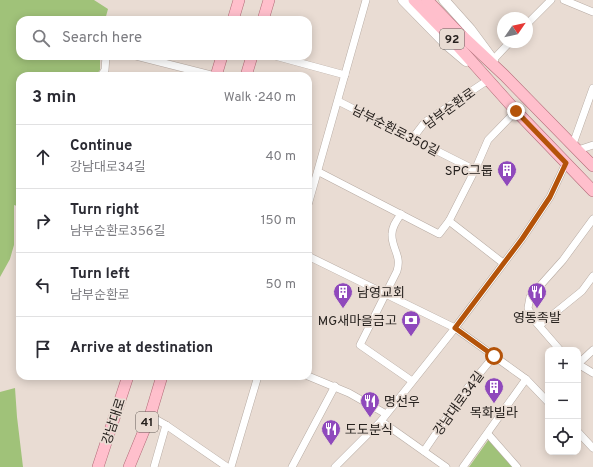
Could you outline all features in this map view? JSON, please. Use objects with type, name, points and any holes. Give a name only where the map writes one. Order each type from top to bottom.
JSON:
[{"type":"main road","points":[[234,16],[239,0]]},
{"type":"main road","points":[[403,0],[447,45],[488,80]]},
{"type":"main road","name":"남부순환로","points":[[414,0],[449,36],[516,111],[593,191]]},
{"type":"main road","name":"92","points":[[427,0],[456,30],[504,75],[593,166]]},
{"type":"main road","points":[[444,0],[470,29],[504,75]]},
{"type":"main road","points":[[264,16],[269,2]]},
{"type":"main road","points":[[216,72],[221,60]]},
{"type":"main road","points":[[247,72],[251,60]]},
{"type":"main road","name":"강남대로","points":[[98,467],[127,380]]},
{"type":"main road","name":"41","points":[[129,467],[150,416],[161,380]]},
{"type":"street","name":"남부순환로350길","points":[[312,192],[366,0]]},
{"type":"street","points":[[533,18],[551,0]]},
{"type":"street","points":[[564,0],[592,9]]},
{"type":"street","points":[[493,60],[504,48]]},
{"type":"street","points":[[104,72],[106,60]]},
{"type":"street","points":[[152,60],[199,72]]},
{"type":"street","points":[[291,60],[345,75]]},
{"type":"street","name":"남부순환로","points":[[412,139],[425,122],[488,80]]},
{"type":"street","points":[[593,88],[575,147],[593,145]]},
{"type":"street","name":"남부순환로350길","points":[[338,101],[475,170]]},
{"type":"street","points":[[318,172],[439,234],[448,221],[475,170],[488,140],[516,111]]},
{"type":"street","points":[[335,467],[381,421],[455,328],[522,239],[550,197],[566,163]]},
{"type":"street","points":[[401,214],[392,228],[392,235],[399,263],[397,271],[360,345],[412,381]]},
{"type":"street","points":[[558,347],[540,325],[534,320],[528,308],[530,297],[563,260],[593,219]]},
{"type":"street","points":[[448,221],[503,263]]},
{"type":"street","points":[[312,258],[455,328],[526,379],[545,399]]},
{"type":"street","points":[[540,325],[582,291],[593,276]]},
{"type":"street","points":[[581,361],[593,350]]},
{"type":"street","name":"강남대로34길","points":[[424,451],[465,391],[494,356]]},
{"type":"street","points":[[581,366],[593,373]]},
{"type":"street","points":[[312,377],[335,386],[386,414]]},
{"type":"street","points":[[463,467],[526,379]]},
{"type":"street","points":[[231,467],[257,380]]},
{"type":"street","points":[[292,467],[335,386]]},
{"type":"street","points":[[150,416],[166,425],[227,467]]},
{"type":"street","points":[[381,421],[446,467]]},
{"type":"street","points":[[154,467],[166,425]]},
{"type":"street","points":[[488,434],[517,467]]},
{"type":"street","points":[[581,435],[593,448]]},
{"type":"green space","points":[[0,0],[94,0],[108,9],[106,16],[16,16],[16,60],[100,60],[100,70],[98,72],[16,72],[16,206],[14,205],[14,245],[10,259],[0,277]]},
{"type":"green space","points":[[15,388],[23,467],[0,467],[0,392]]},
{"type":"green space","points":[[489,439],[513,467],[469,467]]},
{"type":"place","name":"SPC그룹","points":[[507,187]]},
{"type":"place","name":"남영교회","points":[[343,309]]},
{"type":"place","name":"영동족발","points":[[537,309]]},
{"type":"place","name":"MG새마을금고","points":[[411,337]]},
{"type":"place","name":"목화빌라","points":[[494,404]]},
{"type":"place","name":"명선우","points":[[370,418]]},
{"type":"place","name":"도도분식","points":[[331,446]]},
{"type":"route","points":[[494,356],[455,328],[522,239],[550,197],[566,163],[516,111]]}]
